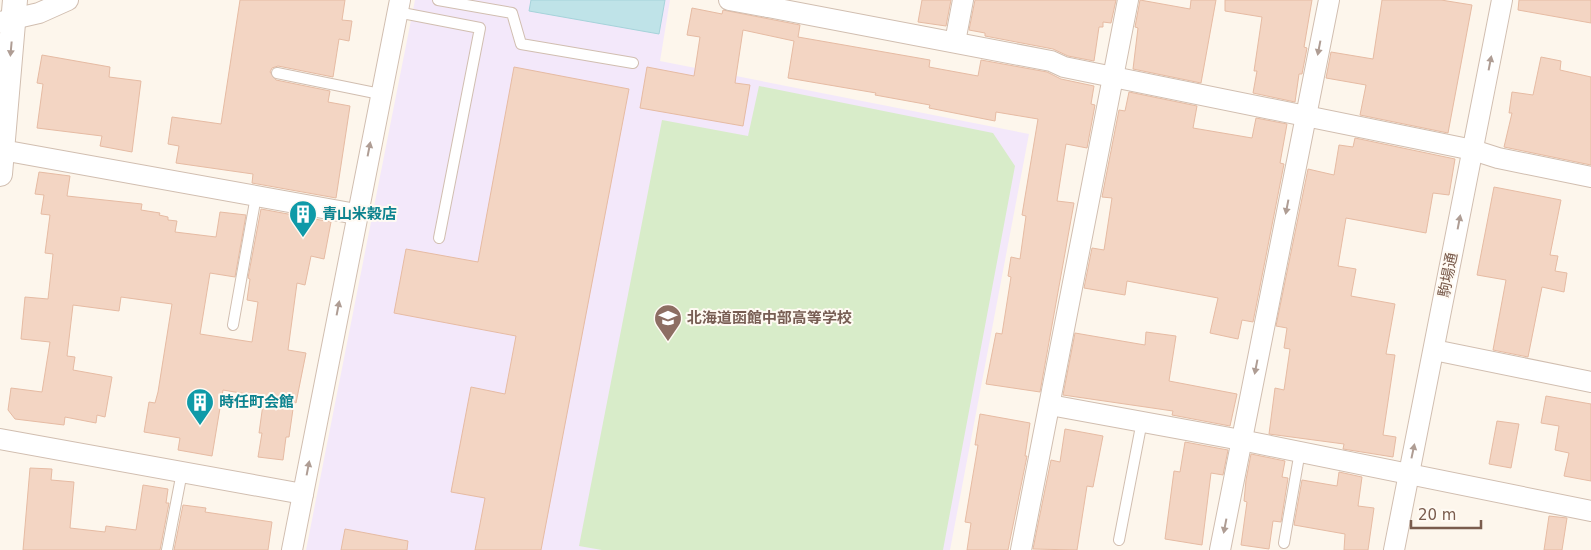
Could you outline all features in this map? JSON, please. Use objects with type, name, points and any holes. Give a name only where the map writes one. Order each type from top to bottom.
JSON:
[{"type":"street","points":[[0,174],[9,14],[39,13],[68,0]]},
{"type":"street","points":[[729,0],[768,3],[1051,61],[1064,67],[1473,150],[1498,158],[1591,177]]},
{"type":"street","points":[[955,42],[963,0]]},
{"type":"street","points":[[1021,550],[1128,0]]},
{"type":"street","points":[[1220,550],[1329,0]]},
{"type":"street","name":"駒場通","points":[[1394,550],[1502,0]]},
{"type":"street","points":[[292,550],[398,6]]},
{"type":"street","points":[[2,150],[356,214]]},
{"type":"street","points":[[1434,350],[1591,382]]},
{"type":"street","points":[[1050,405],[1241,440],[1591,511]]},
{"type":"street","points":[[0,438],[303,494]]},
{"type":"lane","points":[[438,0],[512,13],[521,44],[633,63]]},
{"type":"lane","points":[[398,6],[480,28],[440,238]]},
{"type":"lane","points":[[278,73],[380,94]]},
{"type":"lane","points":[[233,325],[256,196]]},
{"type":"lane","points":[[1119,540],[1142,421]]},
{"type":"lane","points":[[1284,543],[1300,452]]},
{"type":"lane","points":[[168,550],[182,472]]},
{"type":"shaded area","name":"北海道函館中部高等学校","points":[[415,0],[670,0],[660,61],[1029,134],[950,550],[306,550]]},
{"type":"green space","points":[[759,86],[993,133],[1015,166],[943,550],[602,550],[579,546],[662,120],[748,136]]},
{"type":"water","points":[[531,0],[665,0],[659,34],[529,11]]},
{"type":"building","points":[[240,0],[345,0],[342,20],[352,21],[349,41],[339,39],[333,77],[278,66],[272,68],[270,72],[276,80],[330,91],[328,102],[350,106],[336,198],[252,183],[253,174],[176,163],[179,146],[168,144],[172,117],[221,124]]},
{"type":"building","points":[[922,0],[951,0],[946,26],[918,22]]},
{"type":"building","points":[[975,0],[1116,0],[1111,23],[1103,22],[1103,27],[1099,27],[1094,61],[1068,56],[1053,49],[985,36],[985,33],[969,30]]},
{"type":"building","points":[[1140,0],[1190,9],[1191,0],[1216,0],[1201,83],[1133,69],[1138,28],[1135,27]]},
{"type":"building","points":[[1225,0],[1312,0],[1304,47],[1307,48],[1302,74],[1299,74],[1295,102],[1253,93],[1257,71],[1254,71],[1262,17],[1225,11]]},
{"type":"building","points":[[1382,0],[1441,0],[1472,5],[1448,133],[1360,115],[1366,85],[1326,78],[1331,52],[1373,59]]},
{"type":"building","points":[[1519,0],[1591,0],[1591,23],[1518,10]]},
{"type":"building","points":[[692,8],[722,14],[723,10],[800,25],[798,37],[930,60],[929,67],[978,76],[981,60],[1047,72],[1061,79],[1094,86],[1091,104],[1095,105],[1087,148],[1066,144],[1057,201],[1074,203],[1040,392],[986,384],[996,333],[1002,334],[1011,277],[1008,276],[1011,257],[1020,259],[1026,216],[1022,215],[1038,119],[996,112],[995,121],[929,108],[930,105],[875,95],[876,93],[788,78],[794,41],[743,30],[735,83],[750,85],[743,126],[640,108],[647,67],[694,76],[700,37],[687,35]]},
{"type":"building","points":[[42,55],[110,67],[109,77],[141,81],[132,152],[100,146],[102,136],[37,128],[43,84],[37,83]]},
{"type":"building","points":[[1541,57],[1561,61],[1560,70],[1591,77],[1591,165],[1504,147],[1512,113],[1509,113],[1512,92],[1533,95]]},
{"type":"building","points":[[514,67],[629,89],[541,550],[475,550],[485,498],[451,492],[471,387],[505,394],[516,336],[394,313],[406,249],[478,262]]},
{"type":"building","points":[[1129,92],[1197,106],[1193,128],[1252,138],[1256,118],[1287,124],[1280,163],[1284,164],[1253,322],[1242,320],[1238,339],[1210,333],[1218,298],[1127,281],[1125,295],[1084,288],[1092,248],[1104,250],[1112,198],[1102,197],[1119,110],[1125,111]]},
{"type":"building","points":[[1355,138],[1455,159],[1449,195],[1433,193],[1426,233],[1346,218],[1338,266],[1356,269],[1351,296],[1395,304],[1386,354],[1395,355],[1383,435],[1396,437],[1393,457],[1343,449],[1344,444],[1269,434],[1275,388],[1284,390],[1290,349],[1284,348],[1287,328],[1276,326],[1308,169],[1334,175],[1339,145],[1353,147]]},
{"type":"building","points":[[39,172],[70,176],[67,196],[142,204],[141,210],[160,213],[159,215],[168,217],[168,220],[177,221],[175,232],[216,237],[220,212],[246,215],[235,277],[210,273],[200,334],[252,342],[258,302],[247,300],[250,279],[248,278],[261,209],[331,222],[324,259],[311,256],[305,285],[297,283],[288,350],[306,353],[296,403],[294,402],[289,437],[286,437],[283,460],[258,457],[262,433],[259,433],[264,397],[223,390],[212,456],[178,450],[180,438],[144,432],[149,402],[155,403],[158,392],[172,304],[121,297],[119,311],[73,305],[67,356],[75,357],[73,370],[112,377],[105,417],[97,415],[96,423],[65,417],[64,425],[15,419],[8,410],[11,388],[42,392],[50,342],[21,339],[25,297],[48,299],[53,254],[45,253],[50,215],[41,214],[44,195],[35,194]]},
{"type":"building","points":[[1494,187],[1561,200],[1550,255],[1558,256],[1555,271],[1567,273],[1564,292],[1542,287],[1528,357],[1493,350],[1506,280],[1477,275]]},
{"type":"building","points":[[1146,332],[1176,336],[1169,381],[1237,394],[1230,426],[1172,415],[1173,411],[1063,395],[1075,333],[1145,345]]},
{"type":"building","points":[[1546,396],[1591,404],[1591,481],[1564,476],[1569,453],[1555,450],[1559,426],[1541,423]]},
{"type":"building","points":[[980,414],[1030,423],[1025,456],[1027,456],[1008,550],[967,550],[971,523],[965,522],[978,445],[975,445]]},
{"type":"building","points":[[1497,421],[1519,424],[1511,468],[1489,464]]},
{"type":"building","points":[[1065,429],[1103,436],[1093,487],[1087,486],[1077,550],[1033,549],[1051,460],[1060,462]]},
{"type":"building","points":[[1185,442],[1228,450],[1223,475],[1211,473],[1202,545],[1165,539],[1174,471],[1180,472]]},
{"type":"building","points":[[1251,454],[1285,461],[1282,477],[1288,478],[1281,522],[1273,521],[1269,549],[1241,545],[1247,502],[1244,501],[1246,480]]},
{"type":"building","points":[[30,468],[52,469],[51,480],[74,482],[70,528],[105,532],[106,526],[136,530],[143,485],[168,489],[166,503],[169,503],[160,550],[23,550]]},
{"type":"building","points":[[1339,472],[1362,477],[1358,506],[1374,508],[1368,550],[1344,550],[1345,534],[1294,525],[1302,480],[1337,486]]},
{"type":"building","points":[[183,505],[206,508],[205,512],[272,522],[268,550],[174,550]]},
{"type":"building","points":[[1549,516],[1567,518],[1562,550],[1544,550]]},
{"type":"building","points":[[345,529],[408,541],[407,550],[341,550]]},
{"type":"place","name":"青山米穀店","points":[[303,238]]},
{"type":"place","name":"北海道函館中部高等学校","points":[[668,342]]},
{"type":"place","name":"時任町会館","points":[[200,426]]}]
